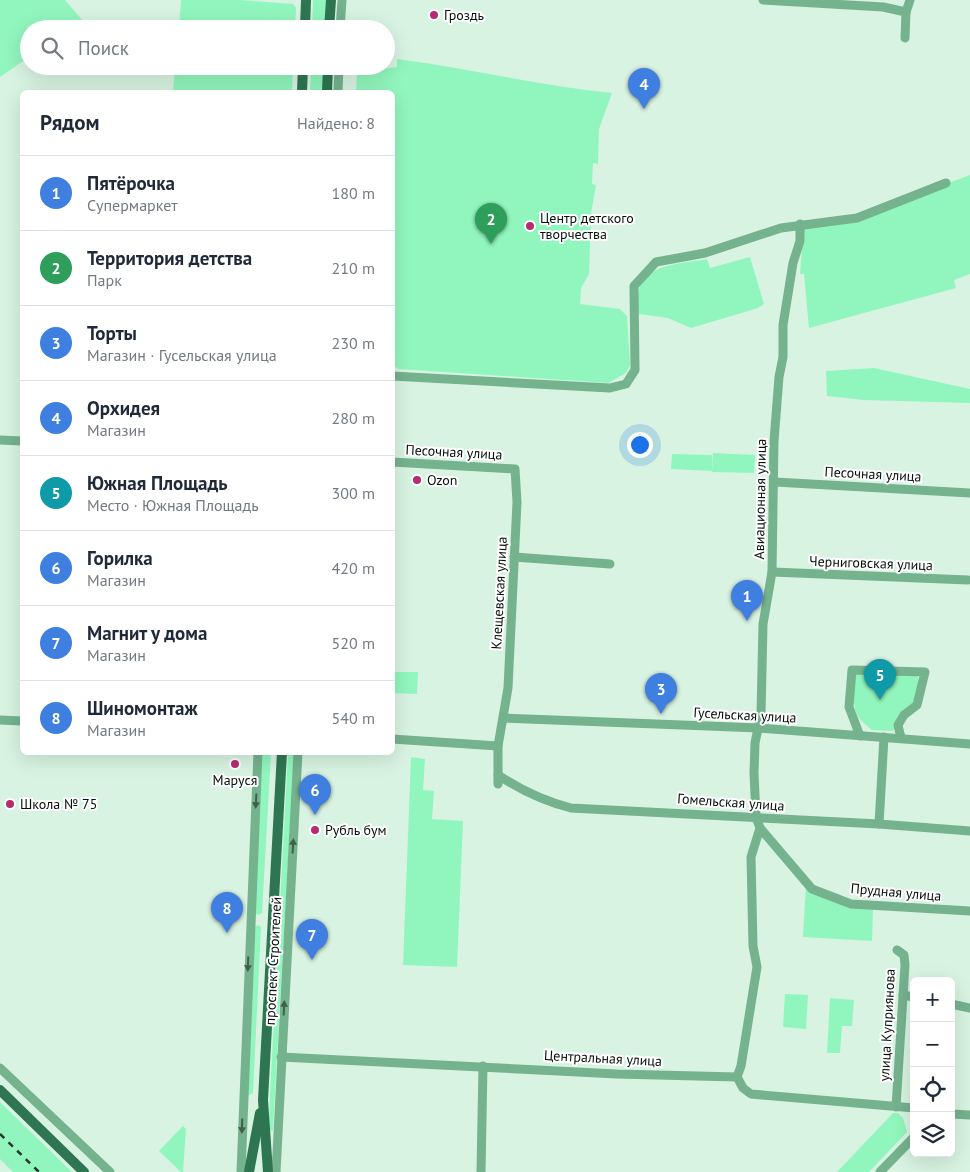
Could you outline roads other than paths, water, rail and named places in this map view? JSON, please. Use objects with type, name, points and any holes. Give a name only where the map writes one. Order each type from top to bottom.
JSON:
[{"type":"main road","points":[[330,20],[331,0]]},
{"type":"main road","points":[[304,1],[305,20]]},
{"type":"main road","points":[[302,90],[303,75]]},
{"type":"main road","points":[[327,90],[328,75]]},
{"type":"main road","name":"проспект Строителей","points":[[268,1172],[263,1100],[282,755]]},
{"type":"main road","points":[[0,1090],[84,1172]]},
{"type":"main road","name":"проспект Строителей","points":[[249,1172],[263,1100]]},
{"type":"street","points":[[341,20],[342,0]]},
{"type":"street","points":[[763,0],[835,1],[906,12]]},
{"type":"street","points":[[905,38],[906,12],[910,0]]},
{"type":"street","points":[[338,90],[339,75]]},
{"type":"street","points":[[395,376],[610,388],[626,384],[635,370],[634,286],[656,262],[705,253],[756,234],[800,224],[857,218],[946,183]]},
{"type":"street","name":"Авиационная улица","points":[[760,828],[756,817],[754,773],[759,728],[763,624],[772,572],[775,482],[774,447],[778,389],[783,357],[784,325],[793,263],[800,241],[800,224]]},
{"type":"street","points":[[0,440],[20,441]]},
{"type":"street","name":"Песочная улица","points":[[395,462],[515,469]]},
{"type":"street","name":"Клещевская улица","points":[[504,718],[508,688],[514,557],[517,484],[515,469]]},
{"type":"street","name":"Песочная улица","points":[[775,482],[970,493]]},
{"type":"street","points":[[514,557],[610,564]]},
{"type":"street","name":"Черниговская улица","points":[[772,572],[968,580]]},
{"type":"street","points":[[860,736],[849,707],[852,670],[925,672],[917,705],[904,715],[898,725],[901,738]]},
{"type":"street","points":[[395,740],[498,746],[504,718]]},
{"type":"street","name":"Гусельская улица","points":[[504,718],[759,728],[970,744]]},
{"type":"street","points":[[0,720],[20,721]]},
{"type":"street","points":[[878,824],[884,737]]},
{"type":"street","name":"Гомельская улица","points":[[498,746],[498,779],[546,801],[570,808],[878,824],[970,831]]},
{"type":"street","name":"проспект Строителей","points":[[241,1172],[258,755]]},
{"type":"street","name":"проспект Строителей","points":[[276,1172],[298,755]]},
{"type":"street","points":[[760,828],[751,857],[753,946],[757,967],[738,1077],[743,1088],[751,1094],[910,1108]]},
{"type":"street","name":"Прудная улица","points":[[760,828],[812,888],[820,892],[851,904],[970,911]]},
{"type":"street","name":"улица Куприянова","points":[[896,1106],[904,955],[897,950]]},
{"type":"street","points":[[903,995],[910,996]]},
{"type":"street","points":[[955,1005],[970,1008]]},
{"type":"street","name":"Центральная улица","points":[[281,1057],[617,1074],[738,1077]]},
{"type":"street","points":[[481,1172],[483,1066]]},
{"type":"street","points":[[0,1068],[110,1172]]},
{"type":"street","points":[[955,1114],[970,1115]]},
{"type":"street","points":[[880,1172],[910,1141]]},
{"type":"railway","points":[[0,1134],[39,1172]]},
{"type":"place","name":"Гроздь","points":[[434,15]]},
{"type":"place","name":"Орхидея","points":[[644,109]]},
{"type":"place","name":"Центр детского творчества","points":[[530,226]]},
{"type":"place","name":"Территория детства","points":[[491,244]]},
{"type":"place","name":"Ozon","points":[[417,480]]},
{"type":"place","name":"Пятёрочка","points":[[747,621]]},
{"type":"place","name":"Южная Площадь","points":[[880,700]]},
{"type":"place","name":"Торты","points":[[661,714]]},
{"type":"place","name":"Маруся","points":[[235,764]]},
{"type":"place","name":"Школа № 75","points":[[10,804]]},
{"type":"place","name":"Горилка","points":[[315,815]]},
{"type":"place","name":"Рубль бум","points":[[315,830]]},
{"type":"place","name":"Шиномонтаж","points":[[227,933]]},
{"type":"place","name":"Магнит у дома","points":[[312,960]]}]
